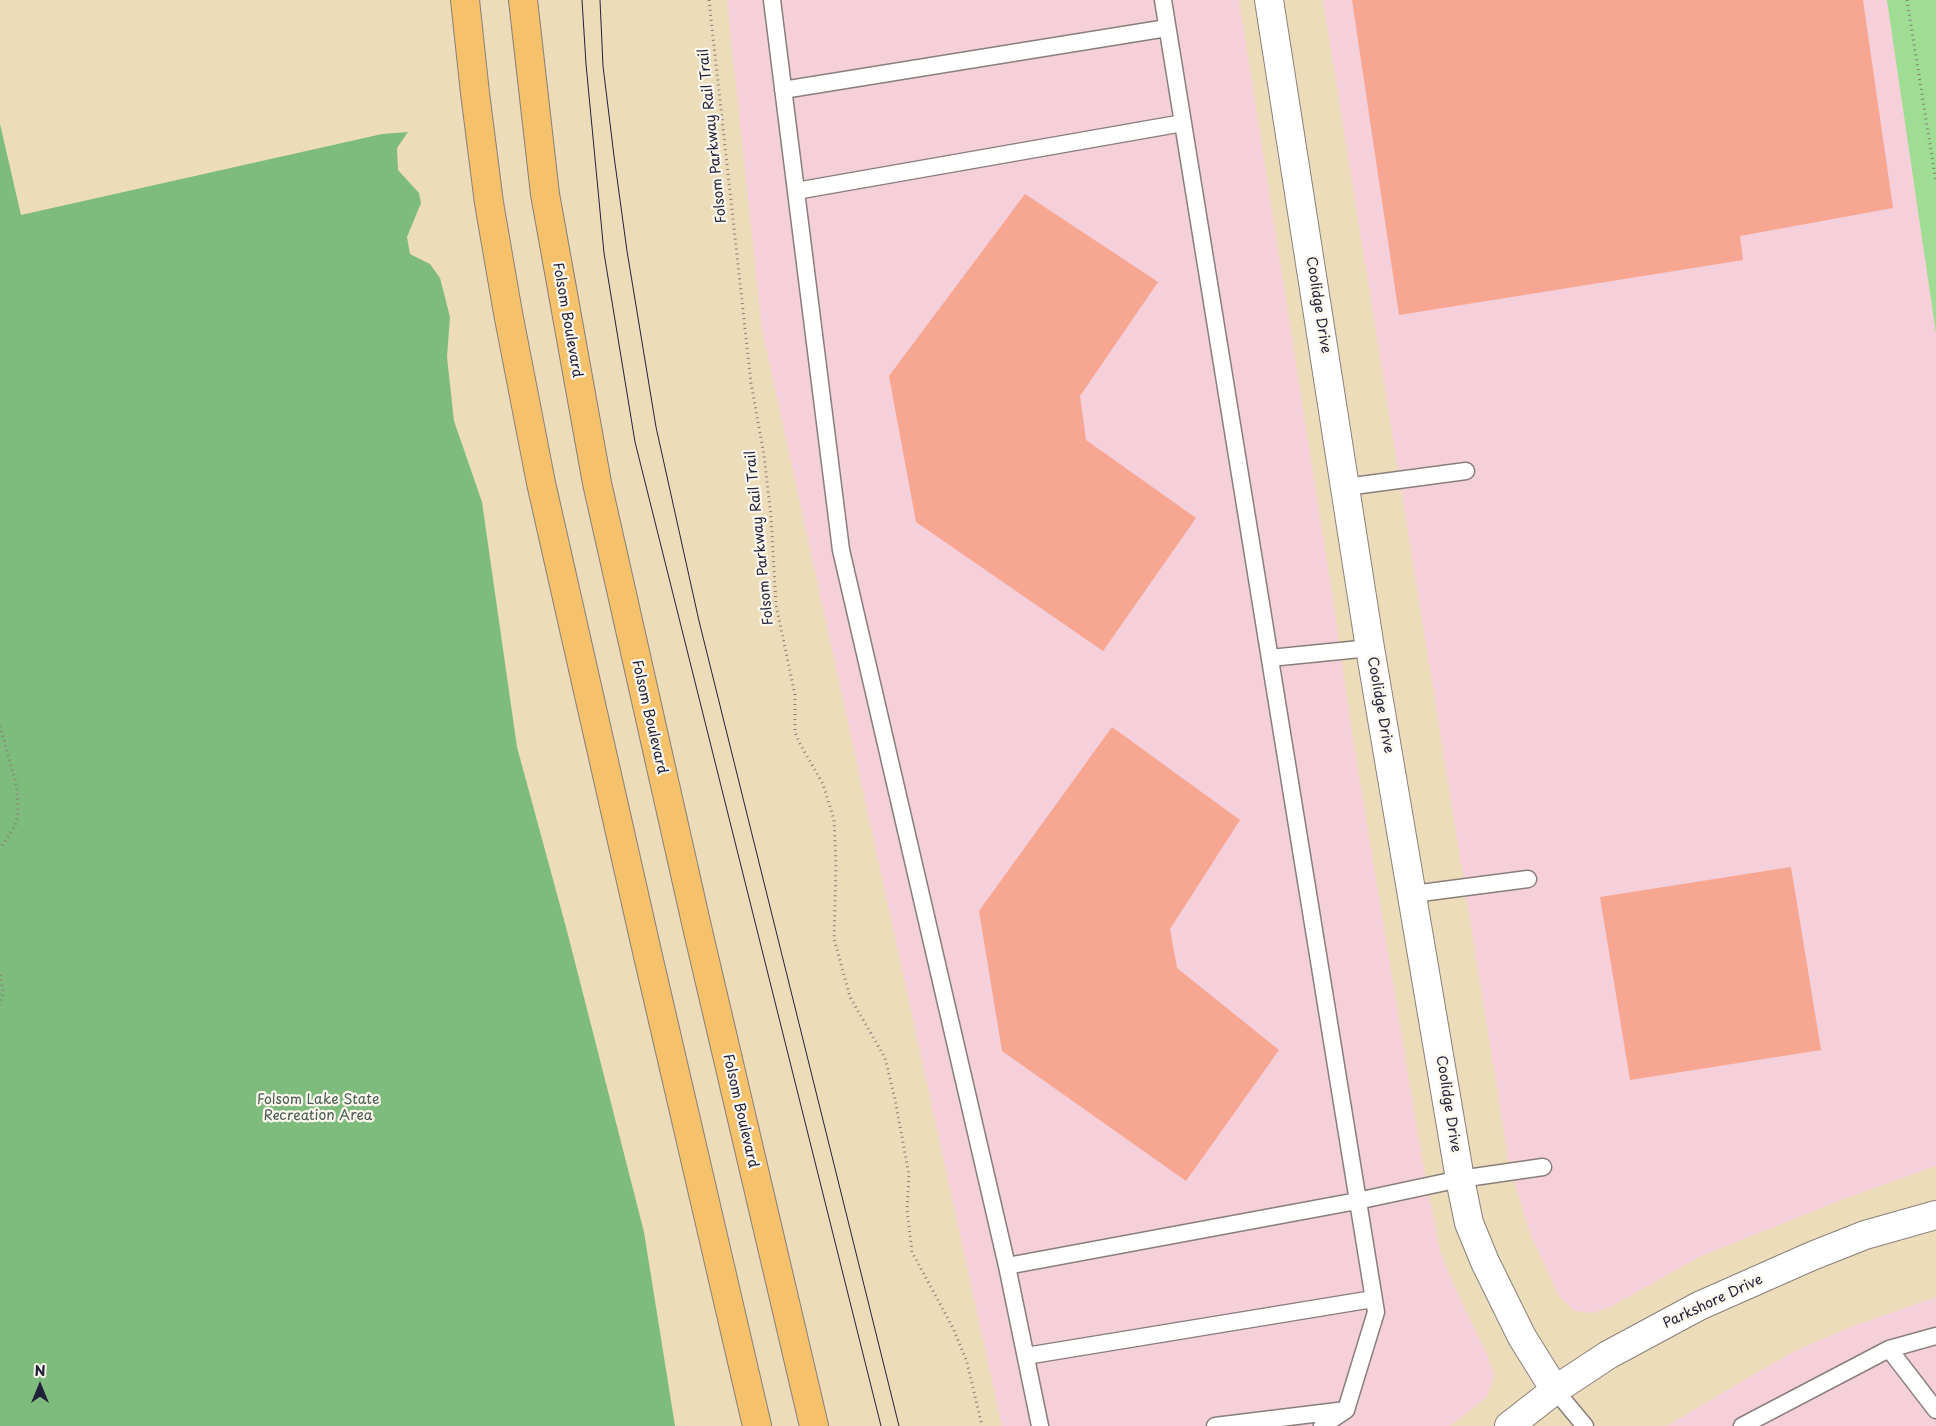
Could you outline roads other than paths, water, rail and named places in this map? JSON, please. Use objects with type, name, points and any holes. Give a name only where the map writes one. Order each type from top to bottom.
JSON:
[{"type":"main road","points":[[466,0],[474,93],[489,203],[541,483],[756,1426]]},
{"type":"main road","name":"Folsom Boulevard","points":[[523,0],[544,194],[597,483],[697,927],[814,1426]]},
{"type":"street","name":"Coolidge Drive","points":[[1269,0],[1370,648],[1469,1223],[1485,1262],[1522,1337],[1555,1390]]},
{"type":"street","name":"Parkshore Drive","points":[[1509,1426],[1555,1390],[1608,1354],[1700,1306],[1812,1256],[1865,1235],[1936,1215]]},
{"type":"lane","points":[[774,0],[783,90],[841,550],[1007,1266],[1040,1426]]},
{"type":"lane","points":[[1163,0],[1376,1312],[1346,1410],[1322,1426]]},
{"type":"lane","points":[[783,90],[1168,28]]},
{"type":"lane","points":[[796,191],[1183,123]]},
{"type":"lane","points":[[1346,487],[1466,471]]},
{"type":"lane","points":[[1270,658],[1370,648]]},
{"type":"lane","points":[[1413,894],[1528,879]]},
{"type":"lane","points":[[1007,1266],[1357,1201],[1460,1179],[1543,1167]]},
{"type":"lane","points":[[1026,1356],[1374,1299]]},
{"type":"lane","points":[[1742,1426],[1889,1349],[1936,1336]]},
{"type":"lane","points":[[1889,1349],[1936,1410]]},
{"type":"lane","points":[[1555,1390],[1586,1426]]},
{"type":"lane","points":[[1215,1426],[1346,1410]]},
{"type":"tram line","points":[[582,0],[586,64],[604,253],[635,442],[881,1426]]},
{"type":"tram line","points":[[600,0],[603,66],[614,156],[627,251],[656,427],[699,621],[899,1426]]},
{"type":"park label","name":"Folsom Lake State Recreation Area","points":[[318,1108]]}]
